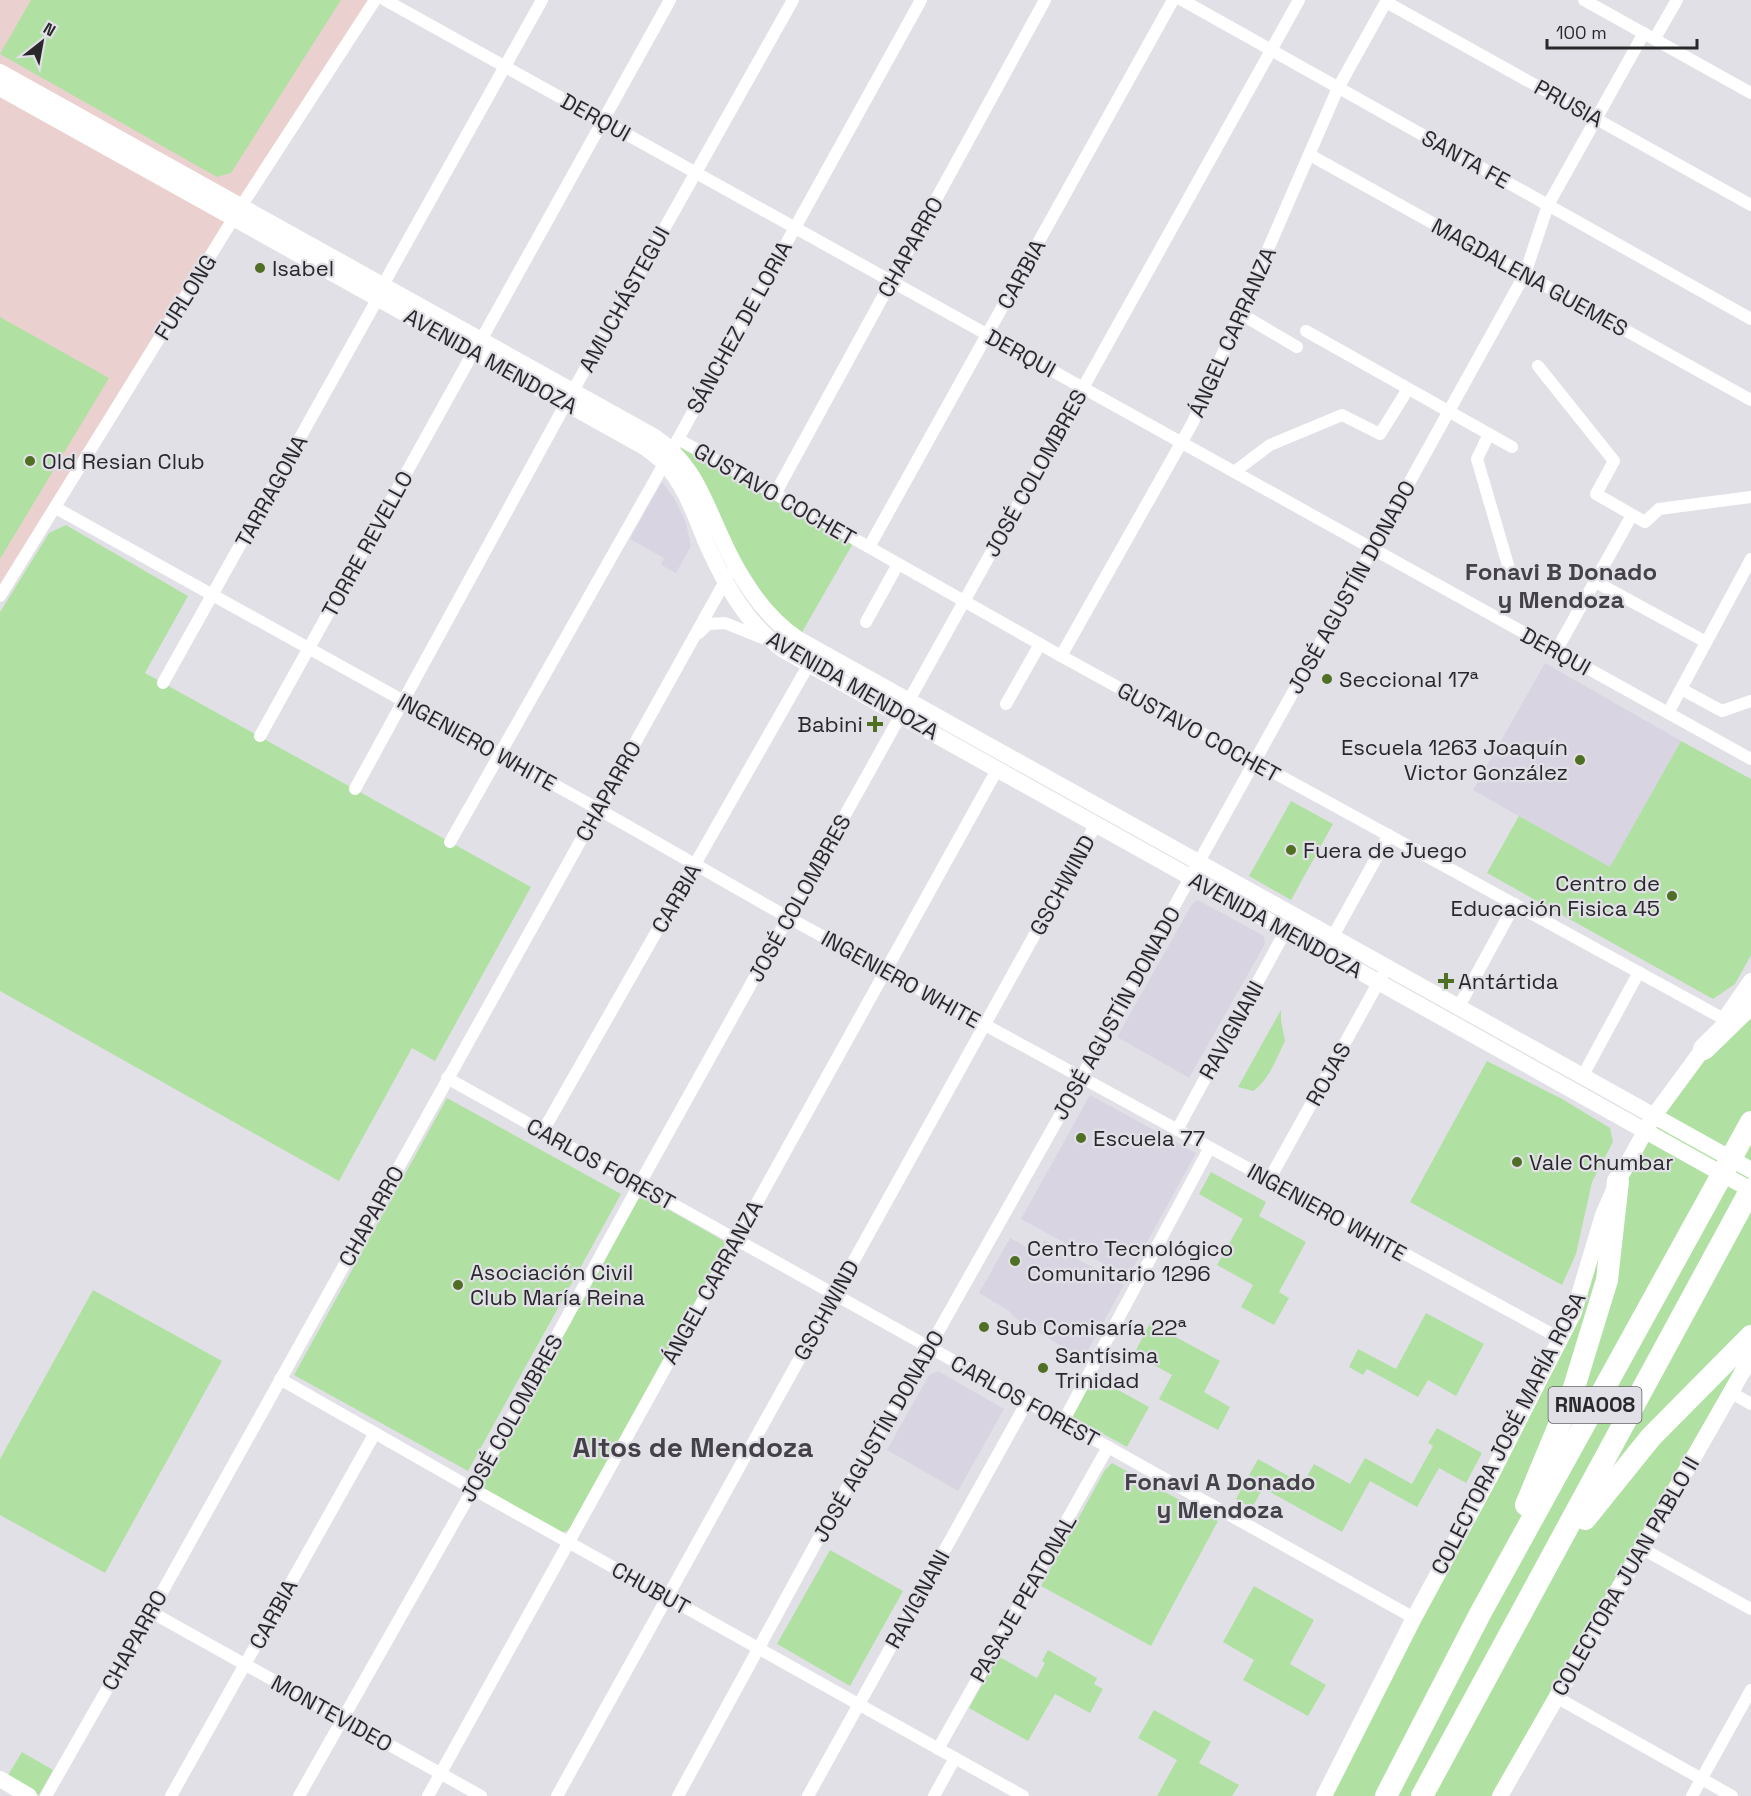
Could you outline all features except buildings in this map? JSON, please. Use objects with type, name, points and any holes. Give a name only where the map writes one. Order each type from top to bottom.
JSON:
[{"type":"highway","points":[[1704,1048],[1751,1003]]},
{"type":"highway","name":"RNA008","points":[[1386,1796],[1481,1612],[1747,1129]]},
{"type":"highway","points":[[1481,1612],[1572,1394],[1607,1280],[1618,1181]]},
{"type":"highway","name":"RNA008","points":[[1422,1796],[1751,1190]]},
{"type":"highway","points":[[1536,1585],[1612,1483],[1651,1437],[1751,1336]]},
{"type":"main road","name":"AVENIDA MENDOZA","points":[[0,72],[238,212],[569,397],[671,450],[689,470],[704,496],[735,565],[765,611],[784,630],[998,768],[1096,824],[1332,938],[1382,975],[1649,1124],[1751,1170]]},
{"type":"main road","name":"AVENIDA MENDOZA","points":[[0,88],[238,212]]},
{"type":"main road","name":"AVENIDA MENDOZA","points":[[671,450],[676,478],[693,509],[709,550],[737,603],[756,627],[773,643],[809,664],[905,708],[1194,870],[1286,930],[1458,1008],[1479,1029],[1582,1077],[1649,1124],[1751,1190]]},
{"type":"main road","name":"COLECTORA JOSÉ MARÍA ROSA","points":[[1324,1796],[1574,1312],[1603,1215],[1618,1181],[1649,1124],[1751,981]]},
{"type":"main road","name":"COLECTORA JUAN PABLO II","points":[[1500,1796],[1751,1357]]},
{"type":"main road","points":[[0,1779],[28,1796]]},
{"type":"street","name":"FURLONG","points":[[0,596],[238,212],[375,0]]},
{"type":"street","name":"DERQUI","points":[[385,0],[1751,759]]},
{"type":"street","name":"TARRAGONA","points":[[163,683],[542,0]]},
{"type":"street","name":"TORRE REVELLO","points":[[260,736],[670,0]]},
{"type":"street","name":"AMUCHÁSTEGUI","points":[[355,789],[569,397],[793,0]]},
{"type":"street","name":"SÁNCHEZ DE LORIA","points":[[450,842],[921,0]]},
{"type":"street","name":"CHAPARRO","points":[[775,494],[1045,0]]},
{"type":"street","name":"CARBIA","points":[[868,547],[1173,0]]},
{"type":"street","name":"SANTA FE","points":[[1182,0],[1751,319]]},
{"type":"street","name":"JOSÉ COLOMBRES","points":[[299,1796],[472,1489],[1299,0]]},
{"type":"street","points":[[1584,0],[1751,93]]},
{"type":"street","name":"JOSÉ AGUSTÍN DONADO","points":[[678,1796],[834,1510],[929,1348],[1081,1078],[1525,274],[1548,205],[1596,118],[1649,36],[1677,0]]},
{"type":"street","name":"ÁNGEL CARRANZA","points":[[1061,656],[1197,412],[1338,88],[1387,1]]},
{"type":"street","name":"PRUSIA","points":[[1387,1],[1751,205]]},
{"type":"street","name":"MAGDALENA GUEMES","points":[[1310,154],[1751,400]]},
{"type":"street","points":[[1241,314],[1297,347]]},
{"type":"street","points":[[1306,331],[1512,447]]},
{"type":"street","points":[[1538,366],[1614,461],[1596,494],[1645,522],[1659,509],[1751,497]]},
{"type":"street","points":[[1234,472],[1270,445],[1342,415],[1380,434],[1408,389]]},
{"type":"street","points":[[1489,434],[1477,459],[1510,572]]},
{"type":"street","name":"GUSTAVO COCHET","points":[[671,450],[775,494],[1061,656],[1724,1019]]},
{"type":"street","name":"INGENIERO WHITE","points":[[56,508],[500,754],[789,918],[1561,1339]]},
{"type":"street","points":[[1556,651],[1632,515]]},
{"type":"street","points":[[1668,713],[1751,559]]},
{"type":"street","points":[[866,622],[898,564]]},
{"type":"street","name":"CHAPARRO","points":[[46,1796],[735,565]]},
{"type":"street","points":[[1594,581],[1706,642]]},
{"type":"street","points":[[695,635],[708,624],[725,623],[773,643]]},
{"type":"street","points":[[1006,704],[1040,644]]},
{"type":"street","name":"CARBIA","points":[[543,1131],[809,664]]},
{"type":"street","points":[[1681,689],[1722,711],[1751,701]]},
{"type":"street","name":"ÁNGEL CARRANZA","points":[[428,1796],[998,768]]},
{"type":"street","name":"GSCHWIND","points":[[557,1796],[669,1598],[834,1295],[1096,824]]},
{"type":"street","points":[[1332,938],[1389,835]]},
{"type":"street","points":[[1458,1008],[1515,904]]},
{"type":"street","name":"RAVIGNANI","points":[[1177,1130],[1286,930]]},
{"type":"street","points":[[1582,1077],[1639,972]]},
{"type":"street","name":"ROJAS","points":[[1269,1180],[1382,975]]},
{"type":"street","name":"CARLOS FOREST","points":[[447,1078],[1414,1618]]},
{"type":"street","points":[[1062,1422],[1209,1149]]},
{"type":"street","name":"CHUBUT","points":[[280,1379],[472,1489],[1023,1796]]},
{"type":"street","points":[[1730,1392],[1751,1404]]},
{"type":"street","name":"RAVIGNANI","points":[[808,1796],[1027,1402]]},
{"type":"street","name":"CARBIA","points":[[171,1796],[375,1433]]},
{"type":"street","name":"PASAJE PEATONAL","points":[[938,1749],[1108,1447]]},
{"type":"street","points":[[1641,1548],[1751,1609]]},
{"type":"street","name":"MONTEVIDEO","points":[[151,1612],[481,1796]]},
{"type":"street","points":[[1692,1796],[1751,1690]]},
{"type":"street","points":[[1556,1697],[1732,1796]]},
{"type":"street","points":[[934,1796],[955,1758]]},
{"type":"shaded area","points":[[0,0],[375,0],[0,596]]},
{"type":"shaded area","points":[[662,482],[674,498],[686,523],[691,546],[676,573],[661,565],[664,558],[630,539]]},
{"type":"shaded area","name":"Escuela 1263 Joaquín Victor González","points":[[1545,663],[1681,741],[1610,868],[1473,790]]},
{"type":"shaded area","points":[[1198,900],[1264,936],[1265,944],[1189,1078],[1117,1037],[1192,904]]},
{"type":"shaded area","points":[[1090,1095],[1196,1153],[1128,1277],[1021,1219]]},
{"type":"shaded area","points":[[1010,1238],[1037,1253],[1044,1240],[1124,1285],[1082,1361],[979,1293]]},
{"type":"shaded area","points":[[938,1371],[1004,1409],[958,1491],[887,1450],[929,1375]]},
{"type":"green space","points":[[31,0],[341,0],[231,173],[217,177],[0,54]]},
{"type":"green space","name":"Old Resian Club","points":[[0,317],[109,378],[0,559]]},
{"type":"green space","points":[[678,439],[855,540],[798,639],[784,629],[672,449]]},
{"type":"green space","points":[[66,525],[188,596],[145,673],[531,887],[435,1061],[412,1048],[339,1181],[0,991],[0,612],[49,533]]},
{"type":"green space","name":"Centro de Educación Fisica 45","points":[[1681,741],[1751,779],[1751,955],[1735,984],[1713,999],[1487,873],[1519,816],[1610,867]]},
{"type":"green space","name":"Fuera de Juego","points":[[1291,801],[1333,824],[1291,900],[1249,876]]},
{"type":"green space","points":[[1751,981],[1751,1357],[1500,1796],[1324,1796],[1561,1339],[1618,1181]]},
{"type":"green space","points":[[1281,1010],[1285,1041],[1272,1068],[1264,1081],[1253,1091],[1238,1087]]},
{"type":"green space","name":"Vale Chumbar","points":[[1487,1061],[1564,1100],[1610,1128],[1613,1142],[1592,1182],[1576,1254],[1562,1285],[1410,1202]]},
{"type":"green space","name":"Asociación Civil Club María Reina","points":[[447,1098],[621,1194],[468,1471],[294,1375]]},
{"type":"green space","points":[[1211,1172],[1266,1202],[1259,1216],[1306,1242],[1279,1292],[1289,1298],[1274,1325],[1241,1307],[1253,1285],[1217,1265],[1243,1219],[1199,1194]]},
{"type":"green space","points":[[646,1197],[724,1241],[725,1252],[569,1530],[562,1533],[483,1489],[481,1483],[638,1199]]},
{"type":"green space","points":[[93,1290],[222,1361],[105,1573],[0,1515],[0,1459]]},
{"type":"green space","points":[[1426,1313],[1484,1344],[1456,1396],[1428,1380],[1418,1397],[1367,1369],[1363,1375],[1349,1367],[1358,1349],[1396,1369]]},
{"type":"green space","points":[[1150,1323],[1220,1361],[1204,1392],[1230,1407],[1218,1430],[1159,1399],[1172,1375],[1134,1354]]},
{"type":"green space","points":[[1093,1376],[1149,1407],[1127,1447],[1071,1416]]},
{"type":"green space","points":[[1437,1428],[1482,1453],[1466,1483],[1439,1468],[1417,1507],[1370,1481],[1342,1532],[1263,1488],[1252,1508],[1236,1499],[1258,1459],[1303,1484],[1314,1464],[1350,1484],[1365,1458],[1412,1484],[1433,1446],[1428,1443]]},
{"type":"green space","points":[[1112,1463],[1218,1521],[1151,1646],[1041,1586],[1105,1470]]},
{"type":"green space","points":[[830,1550],[903,1591],[850,1686],[777,1644]]},
{"type":"green space","points":[[1254,1586],[1314,1620],[1290,1664],[1326,1685],[1308,1716],[1243,1680],[1254,1660],[1223,1642]]},
{"type":"green space","points":[[1048,1650],[1097,1678],[1094,1684],[1103,1689],[1090,1713],[1055,1694],[1028,1741],[969,1708],[998,1656],[1037,1678],[1045,1663],[1042,1661]]},
{"type":"green space","points":[[1154,1710],[1211,1742],[1199,1763],[1239,1785],[1232,1796],[1157,1796],[1177,1760],[1138,1738]]},
{"type":"green space","points":[[22,1752],[53,1770],[39,1795],[8,1775]]},
{"type":"place","name":"Isabel","points":[[260,268]]},
{"type":"place","name":"Old Resian Club","points":[[30,461]]},
{"type":"place","name":"Seccional 17ª","points":[[1327,679]]},
{"type":"place","name":"Babini","points":[[875,724]]},
{"type":"place","name":"Escuela 1263 Joaquín Victor González","points":[[1580,760]]},
{"type":"place","name":"Fuera de Juego","points":[[1291,850]]},
{"type":"place","name":"Centro de Educación Fisica 45","points":[[1672,896]]},
{"type":"place","name":"Antártida","points":[[1446,981]]},
{"type":"place","name":"Escuela 77","points":[[1081,1138]]},
{"type":"place","name":"Vale Chumbar","points":[[1517,1162]]},
{"type":"place","name":"Centro Tecnológico Comunitario 1296","points":[[1015,1261]]},
{"type":"place","name":"Asociación Civil Club María Reina","points":[[458,1285]]},
{"type":"place","name":"Sub Comisaría 22ª","points":[[984,1327]]},
{"type":"place","name":"Santísima Trinidad","points":[[1043,1368]]},
{"type":"district","name":"Fonavi B Donado y Mendoza","points":[[1561,586]]},
{"type":"district","name":"Altos de Mendoza","points":[[693,1447]]},
{"type":"district","name":"Fonavi A Donado y Mendoza","points":[[1220,1496]]}]
